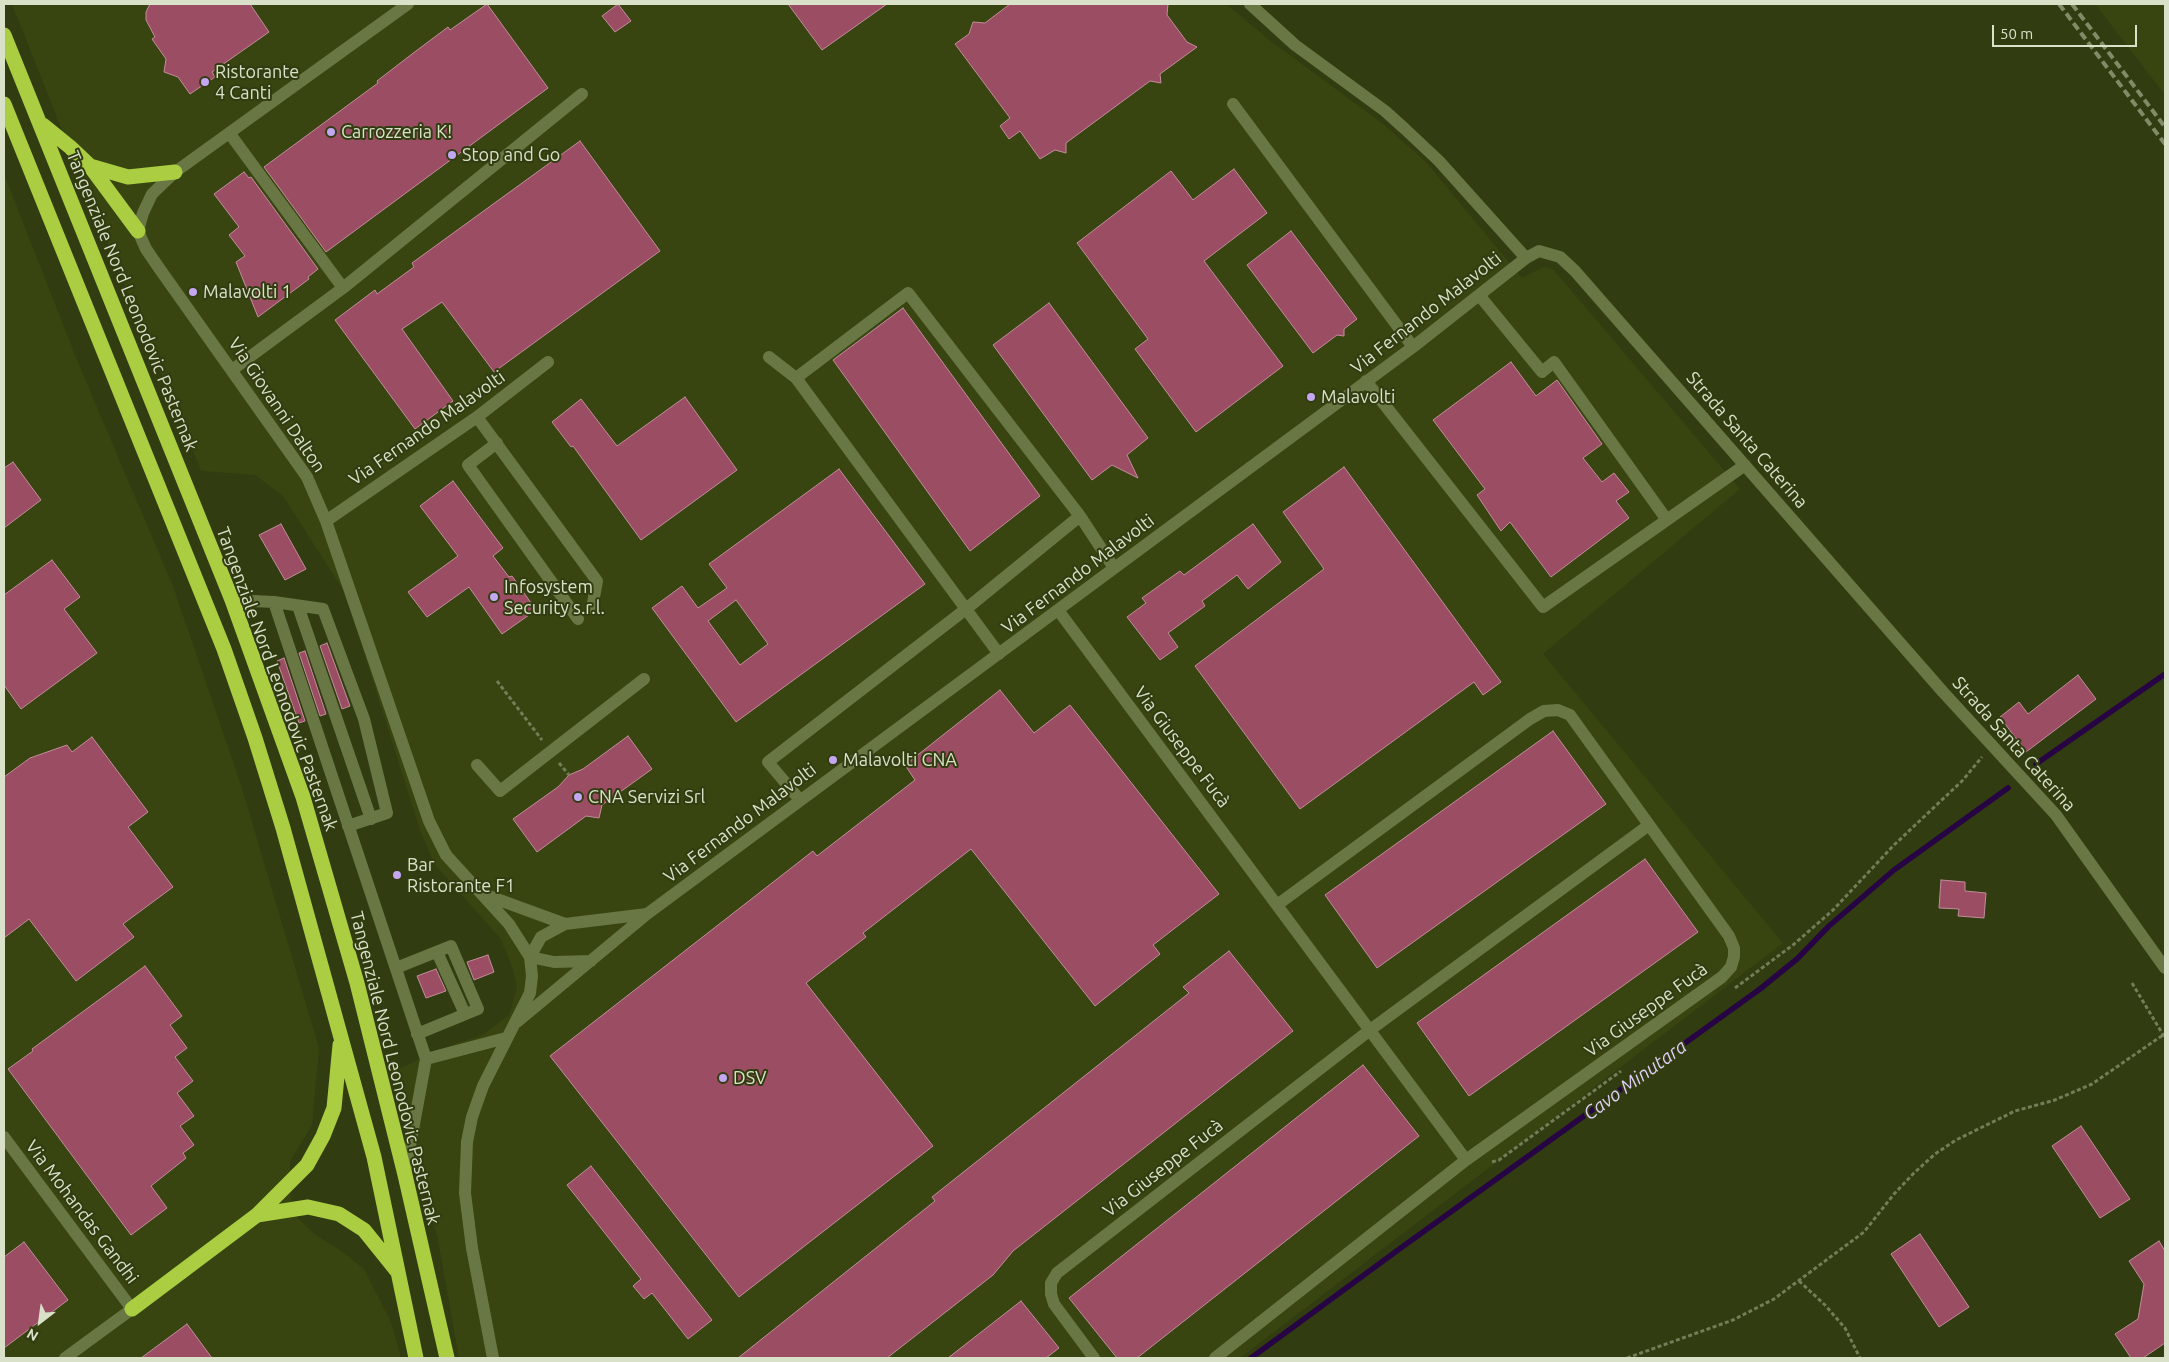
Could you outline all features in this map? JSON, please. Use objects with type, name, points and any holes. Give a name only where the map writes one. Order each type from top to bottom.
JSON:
[{"type":"highway","name":"Tangenziale Nord Leonodovic Pasternak","points":[[4,35],[232,600],[303,797],[357,983],[405,1175],[446,1358]]},
{"type":"highway","points":[[4,104],[224,649],[283,828],[374,1157],[401,1275],[416,1358]]},
{"type":"highway","points":[[41,124],[90,166],[138,231]]},
{"type":"highway","points":[[4,128],[19,144]]},
{"type":"highway","points":[[90,166],[128,177],[175,172]]},
{"type":"highway","points":[[132,1309],[257,1215],[307,1165],[323,1136],[334,1108],[341,1037]]},
{"type":"highway","points":[[257,1215],[308,1207],[339,1214],[364,1230],[378,1244],[401,1275]]},
{"type":"street","points":[[138,231],[143,213],[152,194],[175,172],[408,4]]},
{"type":"street","points":[[1250,4],[1294,45],[1385,112],[1439,160],[1526,258]]},
{"type":"street","points":[[232,370],[343,288],[582,94]]},
{"type":"street","points":[[1233,104],[1413,347]]},
{"type":"street","points":[[230,134],[343,288]]},
{"type":"street","name":"Via Giovanni Dalton","points":[[138,231],[146,249],[307,477],[326,521],[429,821],[446,855],[509,924],[530,957]]},
{"type":"street","name":"Strada Santa Caterina","points":[[1526,258],[1539,251],[1546,252],[1566,262],[1943,692],[2056,815],[2165,968]]},
{"type":"street","name":"Via Fernando Malavolti","points":[[517,1022],[647,914],[1413,347],[1526,258]]},
{"type":"street","points":[[796,378],[908,293],[1080,516],[1114,568]]},
{"type":"street","points":[[1478,295],[1542,372],[1554,362],[1667,520]]},
{"type":"street","points":[[769,357],[796,378],[999,654]]},
{"type":"street","name":"Via Fernando Malavolti","points":[[326,521],[477,417],[548,362]]},
{"type":"street","points":[[1366,381],[1543,607],[1745,465]]},
{"type":"street","points":[[477,417],[597,581],[592,608]]},
{"type":"street","points":[[497,443],[468,465],[578,619]]},
{"type":"street","points":[[800,800],[768,762],[966,609],[1080,516]]},
{"type":"street","points":[[232,600],[274,602],[323,609],[364,720],[387,814],[348,826]]},
{"type":"street","points":[[274,602],[426,1059],[405,1175]]},
{"type":"street","points":[[298,606],[371,819]]},
{"type":"street","name":"Via Giuseppe Fucà","points":[[1058,610],[1466,1160]]},
{"type":"street","points":[[477,765],[500,791],[644,679]]},
{"type":"street","name":"Via Giuseppe Fucà","points":[[1215,1358],[1466,1160],[1722,977],[1730,967],[1734,957],[1734,948],[1729,936],[1570,715],[1558,710],[1544,711],[1530,719],[1277,906]]},
{"type":"street","name":"Via Giuseppe Fucà","points":[[1094,1358],[1054,1304],[1051,1294],[1052,1283],[1057,1273],[1370,1030],[1649,825]]},
{"type":"street","name":"Via Fernando Malavolti","points":[[481,893],[565,924]]},
{"type":"street","name":"Via Fernando Malavolti","points":[[493,1358],[472,1248],[465,1193],[467,1142],[482,1086],[506,1038],[517,1022],[530,993],[532,976],[530,957],[541,937],[565,924],[647,914]]},
{"type":"street","points":[[396,968],[437,952],[464,1014],[417,1034]]},
{"type":"street","points":[[530,957],[554,962],[592,961]]},
{"type":"street","points":[[426,1059],[506,1038]]},
{"type":"street","name":"Via Mohandas Gandhi","points":[[4,1137],[132,1309]]},
{"type":"street","points":[[65,1358],[132,1309]]},
{"type":"path","points":[[496,681],[569,776]]},
{"type":"path","points":[[1627,1358],[1733,1320],[1774,1299],[1864,1232],[1894,1194],[1914,1173],[1956,1140],[2015,1111],[2055,1100],[2092,1084],[2164,1036],[2132,983]]},
{"type":"path","points":[[1799,1280],[1845,1328],[1860,1358]]},
{"type":"shaded area","points":[[12,4],[1226,4],[1268,39],[1383,124],[1426,162],[1522,278],[1543,267],[1553,269],[1740,489],[1543,654],[1783,943],[1240,1358],[459,1358],[438,1240],[396,1070],[449,1046],[483,1035],[509,1015],[517,988],[512,966],[500,938],[435,865],[420,830],[345,593],[283,496],[255,475],[201,471]]},
{"type":"shaded area","points":[[2095,4],[2165,4],[2165,95]]},
{"type":"shaded area","points":[[4,174],[77,360],[173,586],[241,785],[319,1048],[312,1125],[290,1161],[291,1211],[314,1234],[340,1250],[364,1269],[391,1322],[401,1358],[4,1358]]},
{"type":"building","points":[[150,4],[250,4],[269,32],[212,72],[215,77],[190,94],[178,77],[164,72],[166,59],[152,39],[155,37],[146,20],[146,12]]},
{"type":"building","points":[[487,4],[548,88],[326,252],[264,167],[378,83],[377,81],[448,27],[450,30]]},
{"type":"building","points":[[618,4],[631,21],[615,32],[602,16]]},
{"type":"building","points":[[788,4],[887,4],[822,50]]},
{"type":"building","points":[[1010,4],[1168,4],[1167,15],[1187,42],[1197,47],[1160,74],[1161,83],[1150,81],[1066,143],[1066,153],[1055,150],[1040,159],[1020,131],[1009,139],[1000,126],[1010,118],[955,44],[969,34],[973,22],[985,23]]},
{"type":"building","points":[[580,141],[660,251],[494,372],[442,302],[402,329],[453,401],[415,429],[335,320],[375,290],[377,294],[414,267],[412,263]]},
{"type":"building","points":[[1234,169],[1267,213],[1204,261],[1283,366],[1196,432],[1135,349],[1148,339],[1077,243],[1171,171],[1193,200]]},
{"type":"building","points":[[244,172],[249,178],[251,177],[318,269],[308,277],[309,279],[258,317],[236,262],[245,256],[229,235],[239,227],[214,194]]},
{"type":"building","points":[[1291,231],[1357,319],[1344,329],[1344,336],[1337,335],[1313,353],[1247,265]]},
{"type":"building","points":[[1049,303],[1148,438],[1127,455],[1138,478],[1112,465],[1092,480],[993,345]]},
{"type":"building","points":[[903,308],[1040,496],[970,551],[833,360]]},
{"type":"building","points":[[1511,362],[1536,396],[1557,380],[1602,444],[1583,458],[1602,482],[1614,473],[1629,492],[1616,501],[1629,518],[1551,577],[1510,522],[1501,531],[1477,495],[1485,489],[1433,420]]},
{"type":"building","points":[[685,397],[737,470],[641,540],[573,446],[571,447],[552,422],[581,399],[617,446]]},
{"type":"building","points":[[13,462],[41,500],[4,528],[4,468]]},
{"type":"building","points":[[1344,467],[1501,682],[1483,695],[1474,682],[1300,809],[1195,666],[1324,569],[1283,512]]},
{"type":"building","points":[[839,469],[925,584],[736,722],[652,608],[682,586],[698,608],[727,588],[709,564]],"holes":[[[736,600],[768,644],[740,665],[708,621]]]},
{"type":"building","points":[[453,481],[503,548],[493,556],[509,577],[512,576],[536,610],[502,634],[469,587],[427,617],[408,592],[458,556],[420,506]]},
{"type":"building","points":[[281,524],[306,569],[285,580],[259,535]]},
{"type":"building","points":[[1253,524],[1281,562],[1248,589],[1237,575],[1202,601],[1205,606],[1168,633],[1178,647],[1160,660],[1127,617],[1146,603],[1142,598],[1180,571],[1184,575]]},
{"type":"building","points":[[52,560],[80,597],[64,609],[97,653],[21,709],[4,685],[4,595]]},
{"type":"building","points":[[327,643],[350,706],[342,709],[320,646]]},
{"type":"building","points":[[305,651],[326,714],[320,716],[299,653]]},
{"type":"building","points":[[284,658],[305,721],[299,723],[277,661]]},
{"type":"building","points":[[2078,675],[2096,699],[2026,752],[2000,717],[2019,702],[2028,714]]},
{"type":"building","points":[[1000,690],[1034,733],[1070,705],[1219,894],[1153,945],[1160,954],[1095,1006],[971,849],[863,933],[866,937],[806,983],[933,1146],[739,1297],[550,1056],[813,851],[817,856],[915,780],[905,765]]},
{"type":"building","points":[[1553,731],[1606,804],[1377,968],[1325,895]]},
{"type":"building","name":"CNA Servizi Srl","points":[[628,736],[652,769],[602,805],[599,818],[586,816],[537,852],[513,819],[558,787],[569,775],[583,769]]},
{"type":"building","points":[[92,737],[148,812],[128,827],[173,887],[123,924],[134,937],[76,981],[29,919],[4,938],[4,777],[30,758],[67,745],[72,752]]},
{"type":"building","points":[[1645,859],[1698,932],[1469,1096],[1417,1023]]},
{"type":"building","points":[[1941,880],[1965,882],[1965,891],[1986,893],[1984,918],[1958,916],[1959,909],[1939,908]]},
{"type":"building","points":[[1229,951],[1293,1031],[1013,1251],[993,1275],[887,1358],[738,1358],[935,1201],[932,1197],[1189,993],[1183,987]]},
{"type":"building","points":[[488,955],[494,972],[474,980],[467,962]]},
{"type":"building","points":[[145,966],[182,1016],[170,1025],[187,1048],[175,1057],[193,1081],[177,1093],[194,1116],[180,1126],[194,1145],[183,1153],[186,1158],[151,1186],[167,1208],[131,1235],[8,1069],[33,1051],[32,1049]]},
{"type":"building","points":[[436,969],[446,991],[426,998],[417,976]]},
{"type":"building","points":[[1363,1065],[1419,1136],[1137,1358],[1117,1358],[1069,1298]]},
{"type":"building","points":[[2081,1126],[2130,1199],[2100,1218],[2052,1146]]},
{"type":"building","points":[[591,1166],[712,1320],[688,1339],[652,1293],[644,1299],[633,1286],[641,1279],[567,1185]]},
{"type":"building","points":[[1920,1234],[1969,1307],[1939,1327],[1891,1254]]},
{"type":"building","points":[[2159,1241],[2165,1251],[2165,1343],[2143,1358],[2131,1358],[2115,1334],[2138,1319],[2144,1284],[2129,1261]]},
{"type":"building","points":[[24,1242],[68,1300],[4,1348],[4,1257]]},
{"type":"building","points":[[1021,1301],[1059,1348],[1046,1358],[948,1358]]},
{"type":"building","points":[[187,1324],[212,1358],[141,1358]]},
{"type":"waterway","name":"Cavo Minutara","points":[[2036,764],[2165,674]]},
{"type":"waterway","name":"Cavo Minutara","points":[[1251,1358],[1760,989],[1797,959],[1829,926],[1894,870],[2008,788]]},
{"type":"railway","points":[[2059,4],[2165,144]]},
{"type":"railway","points":[[2072,4],[2165,127]]},
{"type":"place","name":"Ristorante 4 Canti","points":[[205,82]]},
{"type":"place","name":"Carrozzeria K!","points":[[331,132]]},
{"type":"place","name":"Stop and Go","points":[[452,155]]},
{"type":"place","name":"Malavolti 1","points":[[193,292]]},
{"type":"place","name":"Malavolti","points":[[1311,397]]},
{"type":"place","name":"Infosystem Security s.r.l.","points":[[494,597]]},
{"type":"place","name":"Malavolti CNA","points":[[833,760]]},
{"type":"place","name":"CNA Servizi Srl","points":[[578,797]]},
{"type":"place","name":"Bar Ristorante F1","points":[[397,875]]},
{"type":"place","name":"DSV","points":[[723,1078]]}]
